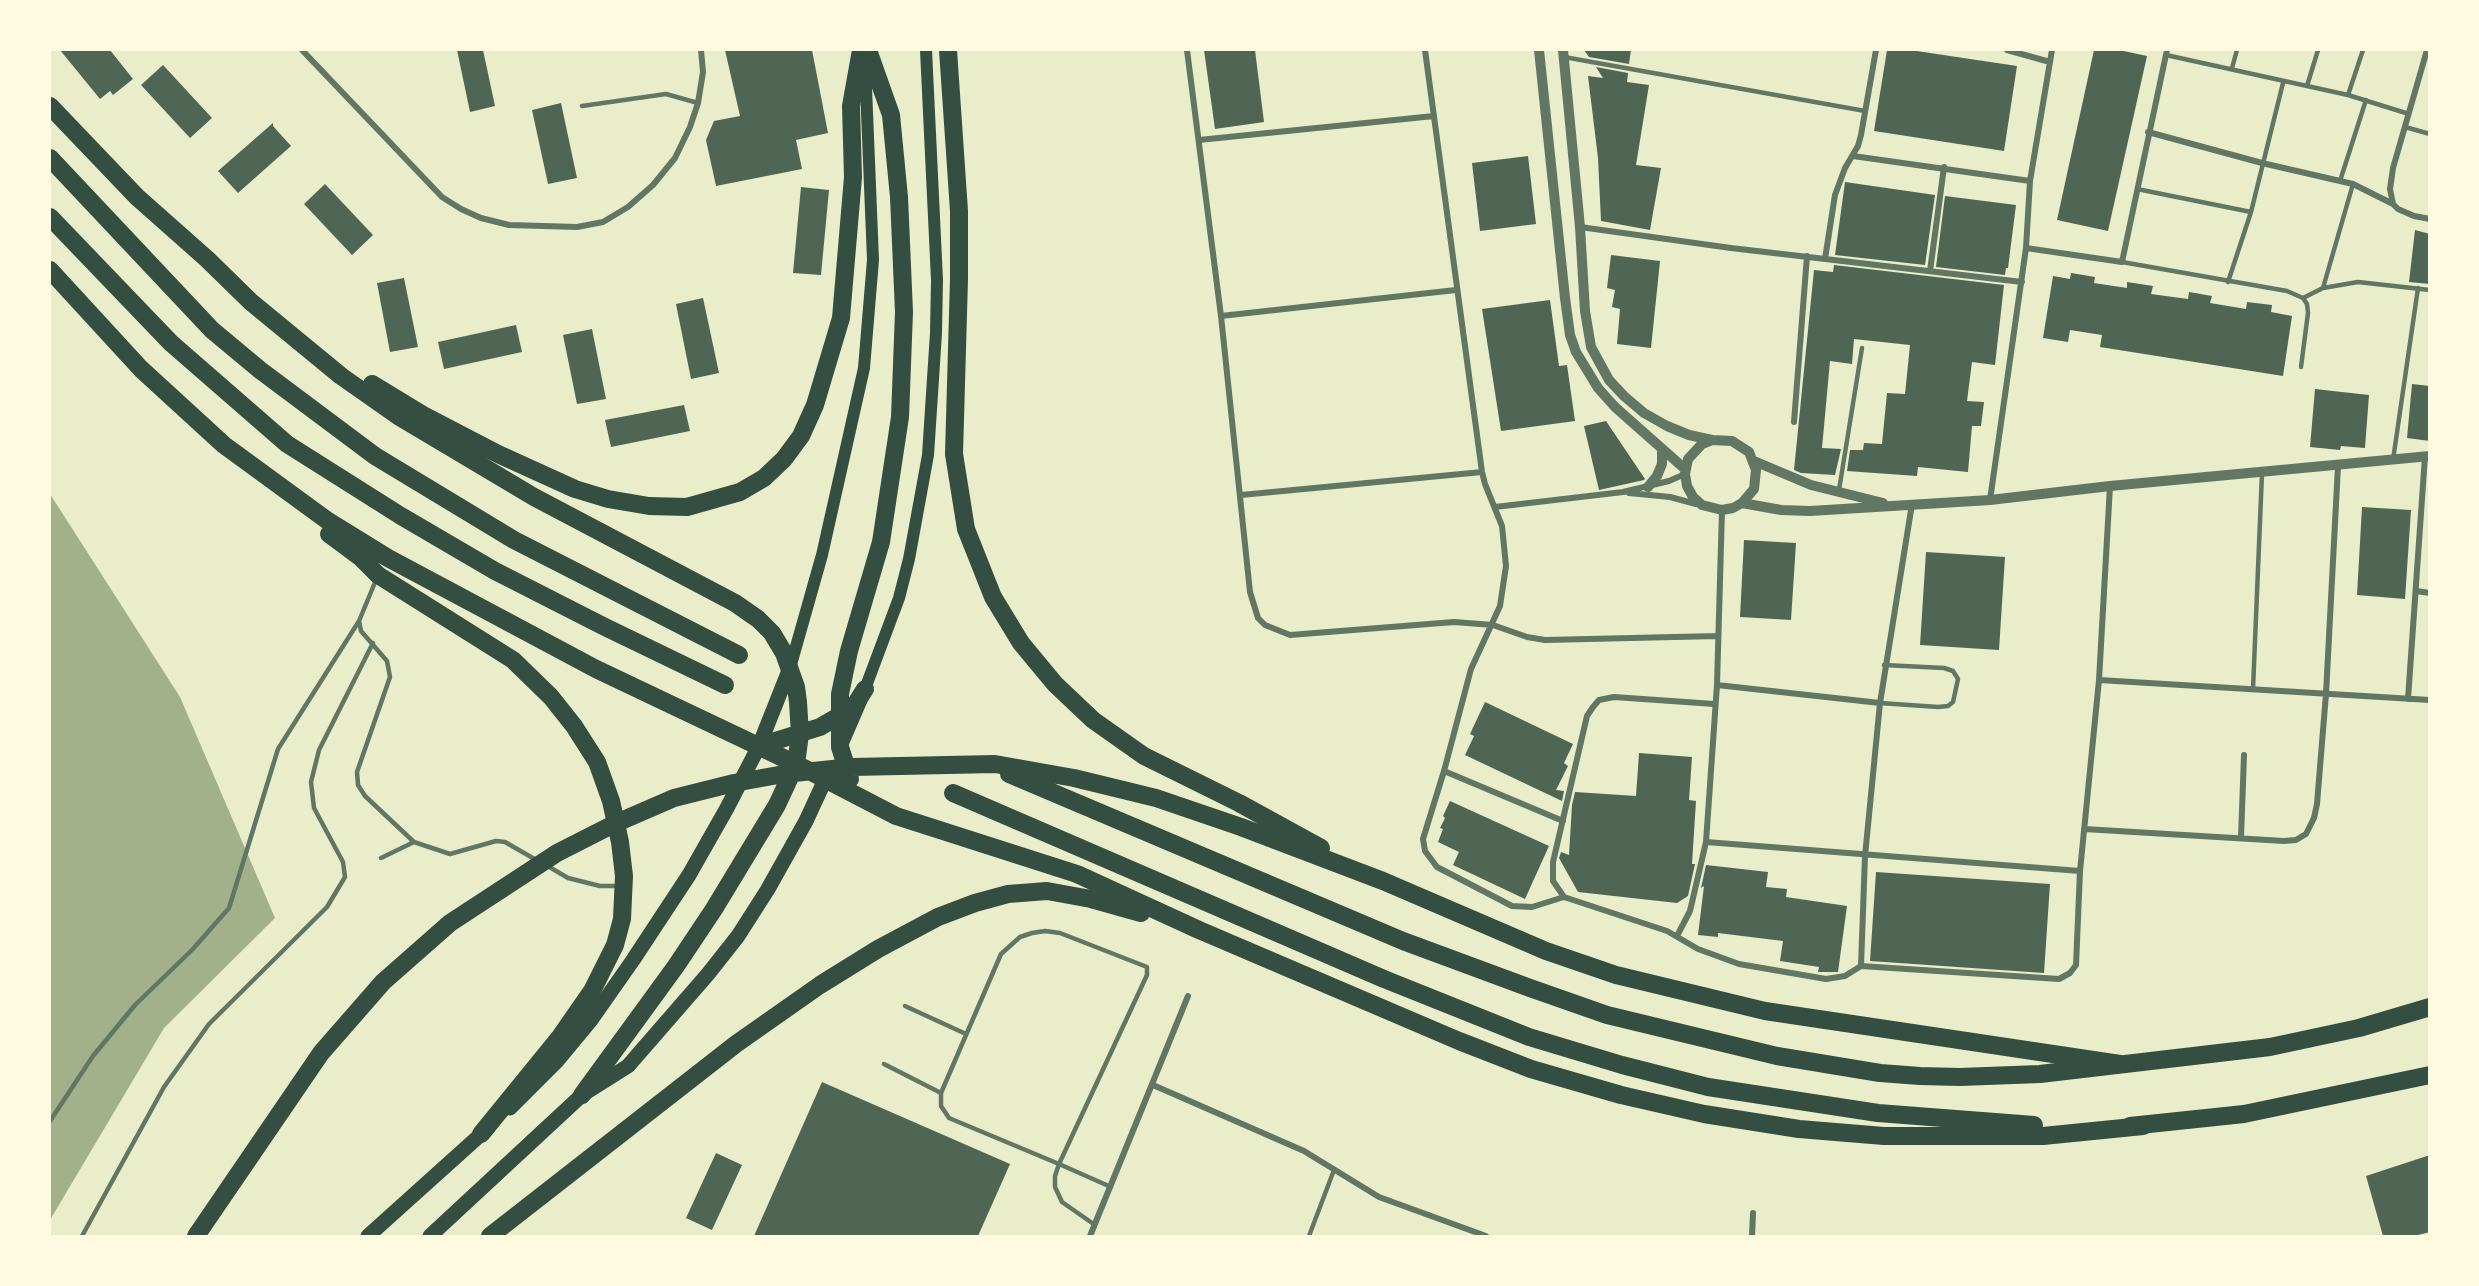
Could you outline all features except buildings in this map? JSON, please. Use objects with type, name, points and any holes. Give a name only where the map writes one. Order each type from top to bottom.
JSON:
[{"type":"highway","points":[[287,333],[423,415],[498,454],[574,489],[608,499],[649,506],[687,507],[740,492],[764,478],[784,459],[801,436],[815,405],[828,366],[841,318],[853,177],[851,106],[864,50]]},
{"type":"highway","points":[[855,793],[840,747],[839,716],[843,672],[881,542],[900,417],[904,312],[891,116],[864,50]]},
{"type":"highway","points":[[948,50],[959,211],[954,454],[966,529],[993,597],[1021,643],[1055,684],[1094,720],[1144,756],[1239,803],[1383,881]]},
{"type":"highway","points":[[50,106],[137,197],[287,333],[341,376],[458,453],[534,497],[735,603],[758,619],[772,633],[790,668],[796,687],[800,734],[796,764],[777,805],[714,909],[645,1010],[582,1095]]},
{"type":"highway","points":[[50,158],[212,330],[375,456],[514,540],[739,655]]},
{"type":"highway","points":[[50,218],[171,343],[287,444],[401,516],[495,571],[725,685]]},
{"type":"highway","points":[[50,270],[141,369],[224,445],[348,534],[480,608],[606,674],[825,778],[896,816],[1077,874],[1199,930],[1530,1069],[1621,1095],[1704,1114],[1799,1129],[1884,1136],[2043,1136],[2143,1126],[2244,1114],[2430,1075]]},
{"type":"highway","points":[[265,476],[378,575],[513,660],[551,697],[574,726],[600,772],[611,801],[620,842],[623,886],[622,919],[615,945],[592,991],[560,1037],[481,1134]]},
{"type":"highway","points":[[759,746],[800,734],[839,716],[853,708],[865,689]]},
{"type":"highway","points":[[969,757],[1402,941],[1607,1015],[1777,1056],[1880,1072],[1960,1077],[2040,1074],[2270,1047],[2359,1028],[2430,1007]]},
{"type":"highway","points":[[196,1236],[321,1053],[383,982],[450,923],[557,853],[614,824],[674,798],[734,783],[784,774],[852,767],[995,764],[1074,778],[1156,798],[1241,827],[1383,881],[1546,951],[1616,975],[1765,1011],[2120,1064]]},
{"type":"highway","points":[[952,793],[1433,999],[1529,1037],[1622,1065],[1708,1087],[1878,1113],[2039,1126],[2143,1126]]},
{"type":"highway","points":[[490,1236],[736,1044],[820,985],[878,949],[938,917],[1008,894],[1047,891],[1091,899],[1199,930]]},
{"type":"main road","points":[[368,1236],[525,1095],[591,1020],[633,960],[705,846],[759,746],[790,668],[832,515],[864,369],[873,260],[864,50]]},
{"type":"main road","points":[[430,1236],[582,1095],[628,1066],[738,936],[806,821],[865,689],[899,598],[909,559],[928,455],[937,280],[926,50]]},
{"type":"street","points":[[302,50],[442,197],[481,218],[509,225],[577,227],[603,222],[628,207],[653,185],[675,158],[690,127],[698,103],[703,72],[701,50]]},
{"type":"street","points":[[1187,50],[1221,316],[1252,603],[1258,618],[1265,625],[1290,634],[1454,622],[1493,625],[1527,637],[1545,640],[1718,636]]},
{"type":"street","points":[[1425,50],[1482,472],[1506,546],[1506,566],[1500,606],[1471,669],[1423,839],[1425,851],[1437,867],[1512,906],[1532,908],[1564,897],[1677,936],[1698,949],[1739,964],[1826,979],[1845,976],[1861,966],[2059,979],[2070,973],[2076,965],[2080,871],[2098,680],[2110,486]]},
{"type":"street","points":[[1539,50],[1570,335],[1584,368],[1598,388],[1615,407],[1685,472]]},
{"type":"street","points":[[1825,259],[1835,195],[1845,168],[1858,146],[1876,50]]},
{"type":"street","points":[[2007,50],[2050,62]]},
{"type":"street","points":[[1990,500],[2022,282],[2030,181],[2052,50]]},
{"type":"street","points":[[2393,204],[2390,189],[2393,168],[2427,59],[2427,50]]},
{"type":"street","points":[[2026,248],[2122,262],[2166,52]]},
{"type":"street","points":[[1564,53],[1580,227],[1585,311],[1591,347],[1598,362],[1624,396],[1644,413],[1667,426],[1712,440],[1732,441],[1749,452],[1756,470],[1754,489],[1742,503]]},
{"type":"street","points":[[1199,140],[1434,116]]},
{"type":"street","points":[[2148,132],[2262,163],[2353,184],[2393,204],[2405,213],[2430,219]]},
{"type":"street","points":[[1853,156],[1944,167],[2030,181]]},
{"type":"street","points":[[1930,271],[1944,167]]},
{"type":"street","points":[[1580,227],[1731,248],[2022,282]]},
{"type":"street","points":[[1794,422],[1807,256]]},
{"type":"street","points":[[1221,316],[1456,290]]},
{"type":"street","points":[[1584,368],[1598,362]]},
{"type":"street","points":[[1702,505],[1693,497],[1687,486],[1685,472],[1694,450],[1712,440]]},
{"type":"street","points":[[1648,487],[1657,476],[1662,464],[1662,450]]},
{"type":"street","points":[[1623,492],[1670,497],[1722,510],[1742,503],[1781,510],[1859,509],[1893,504],[1990,500],[2110,486],[2427,456],[2408,699]]},
{"type":"street","points":[[1754,461],[1800,481],[1838,493],[1893,504]]},
{"type":"street","points":[[2084,829],[2296,840],[2306,834],[2312,825],[2317,804],[2326,694],[2338,466]]},
{"type":"street","points":[[1241,495],[1482,472]]},
{"type":"street","points":[[1495,507],[1623,492],[1669,482],[1685,472]]},
{"type":"street","points":[[1861,966],[1865,856],[1884,665],[1912,503]]},
{"type":"street","points":[[1677,936],[1690,911],[1706,842],[1717,685],[1722,510]]},
{"type":"street","points":[[2416,591],[2430,592]]},
{"type":"street","points":[[2098,680],[2430,700]]},
{"type":"street","points":[[1717,685],[1880,703]]},
{"type":"street","points":[[1564,897],[1553,880],[1553,862],[1587,716],[1599,700],[1608,697],[1714,704]]},
{"type":"street","points":[[2241,838],[2244,755]]},
{"type":"street","points":[[1444,771],[1563,821]]},
{"type":"street","points":[[1706,842],[2080,871]]},
{"type":"street","points":[[1090,1236],[1188,996]]},
{"type":"street","points":[[1153,1085],[1304,1151],[1379,1197],[1486,1236]]},
{"type":"street","points":[[1752,1236],[1753,1213]]},
{"type":"lane","points":[[2232,69],[2237,50]]},
{"type":"lane","points":[[2307,86],[2318,50]]},
{"type":"lane","points":[[2348,95],[2363,50]]},
{"type":"lane","points":[[2166,52],[2283,83],[2348,95],[2409,114]]},
{"type":"lane","points":[[1564,53],[1865,111]]},
{"type":"lane","points":[[2228,282],[2251,212],[2283,83]]},
{"type":"lane","points":[[582,106],[666,94],[698,103]]},
{"type":"lane","points":[[2340,181],[2366,100]]},
{"type":"lane","points":[[2405,127],[2430,134]]},
{"type":"lane","points":[[2323,288],[2353,184]]},
{"type":"lane","points":[[2137,189],[2251,212]]},
{"type":"lane","points":[[2122,262],[2286,291],[2303,298],[2323,288],[2358,282],[2430,290]]},
{"type":"lane","points":[[2392,461],[2418,288]]},
{"type":"lane","points":[[2301,367],[2308,313],[2303,298]]},
{"type":"lane","points":[[1838,493],[1862,348]]},
{"type":"lane","points":[[2253,689],[2262,471]]},
{"type":"lane","points":[[50,1121],[93,1056],[135,1005],[192,950],[229,908],[278,749],[358,621],[378,575]]},
{"type":"lane","points":[[358,621],[361,630],[387,661],[390,677],[357,772],[358,784],[365,796],[414,842],[450,854],[496,841],[505,842],[568,878],[600,886],[623,886]]},
{"type":"lane","points":[[82,1236],[164,1087],[209,1024],[327,907],[345,877],[343,862],[314,808],[310,782],[320,750],[373,643]]},
{"type":"lane","points":[[1880,703],[1948,706],[1953,702],[1958,679],[1953,671],[1944,668],[1884,665]]},
{"type":"lane","points":[[381,858],[414,842]]},
{"type":"lane","points":[[1095,1225],[1062,1202],[1057,1194],[1055,1176],[1059,1164],[1147,975],[1147,967],[1060,933],[1045,931],[1020,937],[1000,954],[941,1093],[941,1106],[949,1118],[1059,1164],[1111,1187]]},
{"type":"lane","points":[[905,1006],[966,1034]]},
{"type":"lane","points":[[884,1064],[941,1093]]},
{"type":"lane","points":[[1309,1236],[1334,1170]]},
{"type":"shaded area","points":[[50,494],[180,697],[275,918],[164,1028],[50,1220]]}]
